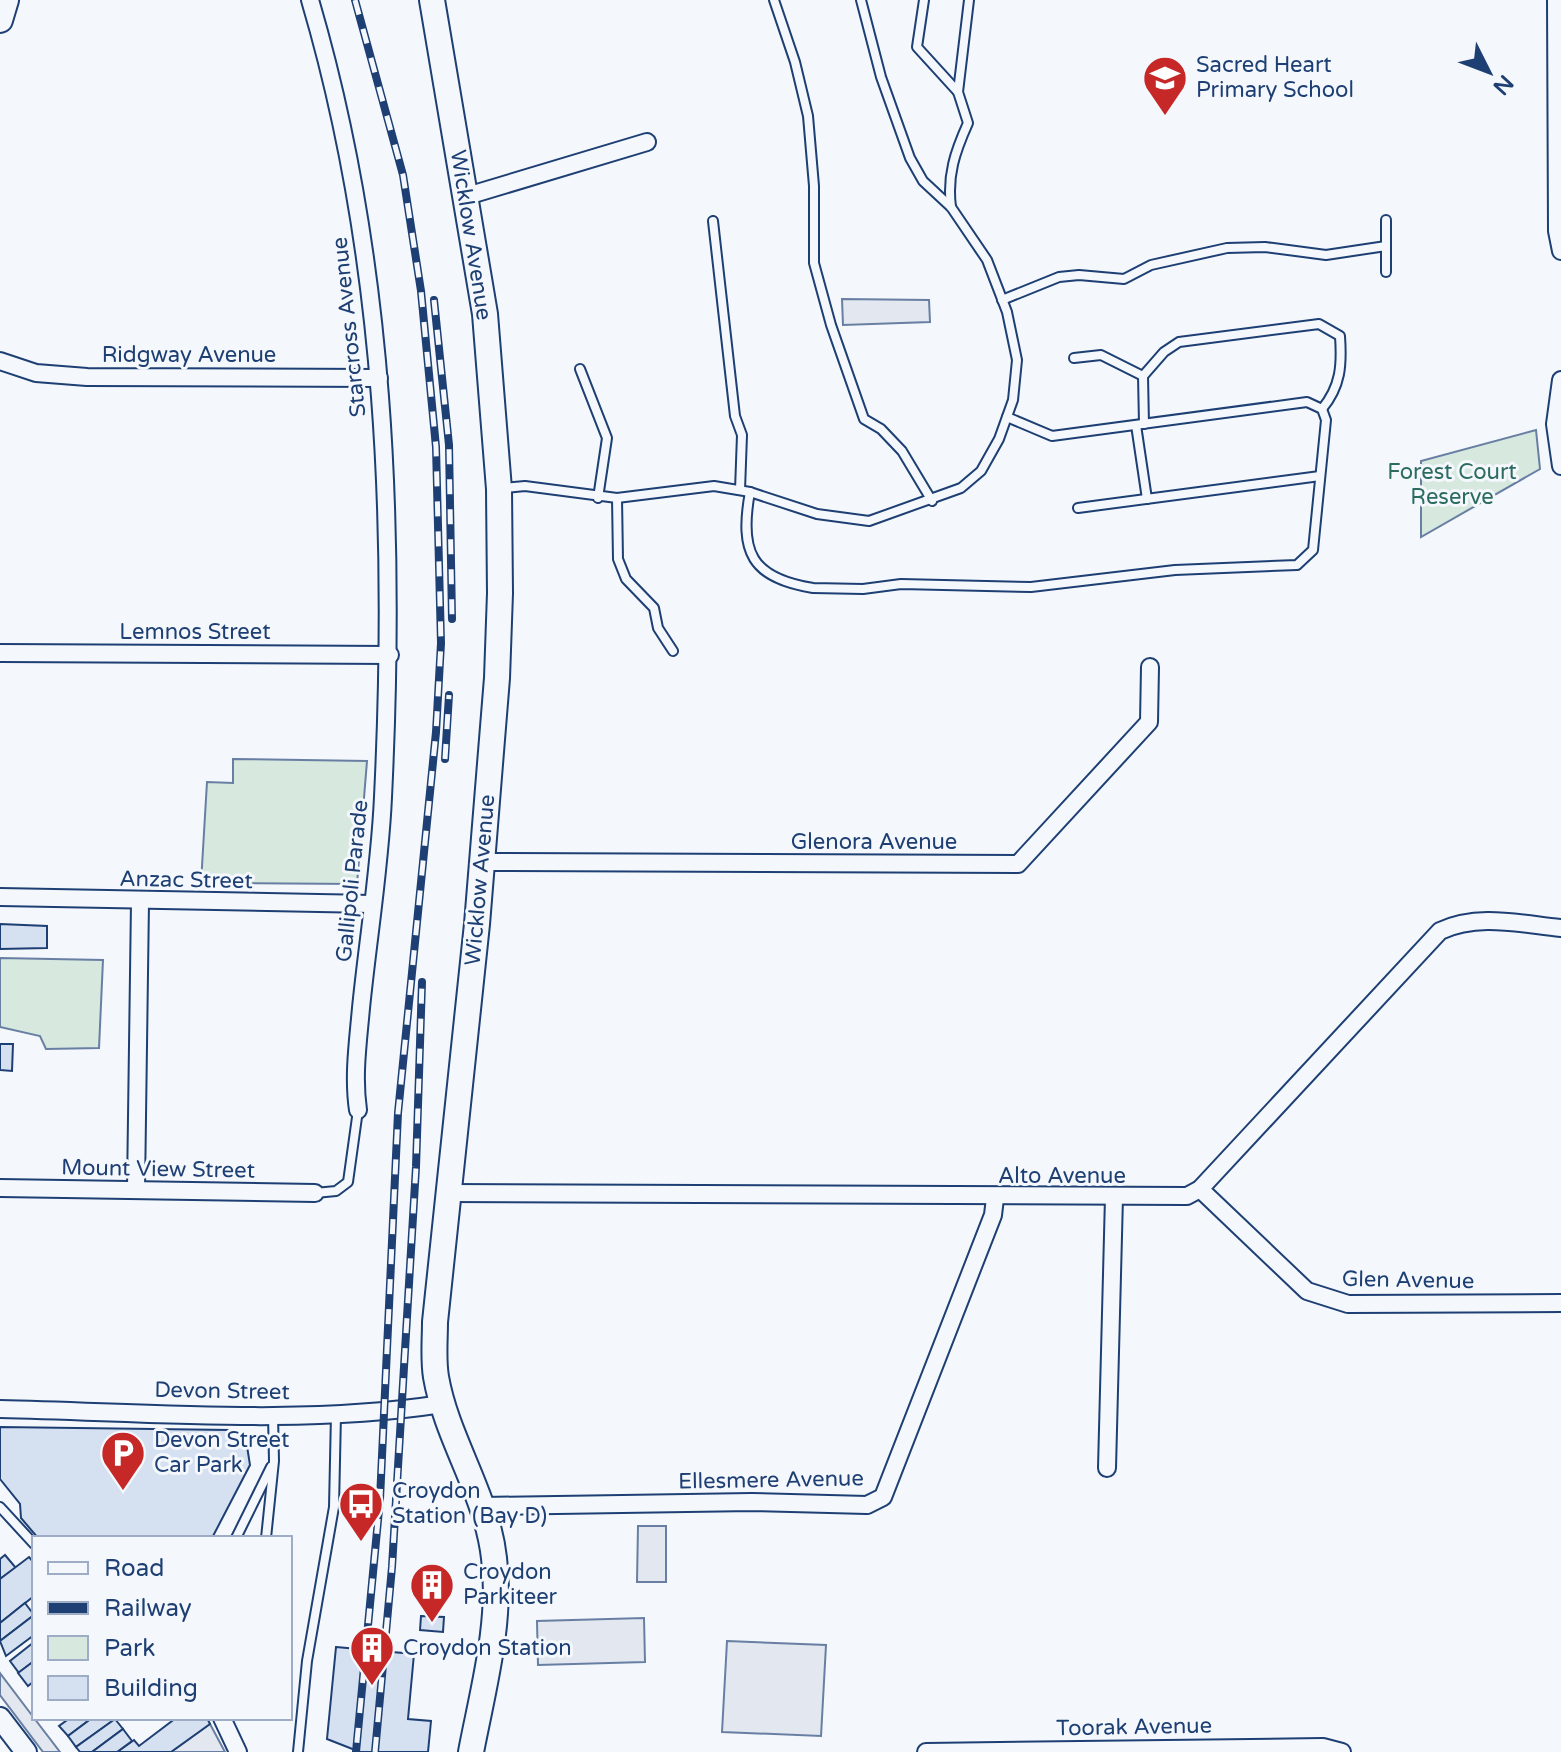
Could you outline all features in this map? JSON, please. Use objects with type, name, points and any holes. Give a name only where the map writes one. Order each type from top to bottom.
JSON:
[{"type":"main road","points":[[0,20],[6,0]]},
{"type":"main road","name":"Wicklow Avenue","points":[[432,0],[485,314],[499,489],[497,678],[482,862],[435,1322],[435,1370],[442,1404],[483,1506],[494,1557],[496,1598],[489,1659],[471,1752]]},
{"type":"street","name":"Starcross Avenue","points":[[310,0],[348,144],[379,378],[390,655]]},
{"type":"street","points":[[1558,1],[1557,231],[1561,251]]},
{"type":"street","points":[[467,196],[647,142]]},
{"type":"street","name":"Ridgway Avenue","points":[[0,361],[36,373],[87,377],[379,378]]},
{"type":"street","points":[[1561,380],[1555,424],[1561,466]]},
{"type":"street","name":"Lemnos Street","points":[[0,653],[390,655]]},
{"type":"street","name":"Gallipoli Parade","points":[[358,1110],[357,1052],[382,807],[390,655]]},
{"type":"street","name":"Glenora Avenue","points":[[482,862],[1018,864],[1149,722],[1150,667]]},
{"type":"street","name":"Anzac Street","points":[[0,897],[371,904]]},
{"type":"street","points":[[136,1189],[140,902]]},
{"type":"street","points":[[1200,1189],[1440,931],[1460,921],[1482,920],[1561,928]]},
{"type":"street","name":"Mount View Street","points":[[0,1188],[315,1193]]},
{"type":"street","name":"Alto Avenue","points":[[447,1193],[995,1198],[1187,1196],[1200,1189]]},
{"type":"street","name":"Glen Avenue","points":[[1200,1189],[1307,1291],[1322,1298],[1348,1304],[1561,1303]]},
{"type":"street","points":[[1107,1468],[1114,1197]]},
{"type":"street","name":"Ellesmere Avenue","points":[[483,1506],[752,1502],[867,1505],[883,1497],[993,1215],[995,1198]]},
{"type":"street","name":"Devon Street","points":[[0,1409],[273,1414],[399,1412],[442,1404]]},
{"type":"street","points":[[0,1718],[26,1752]]},
{"type":"street","points":[[223,1720],[238,1752]]},
{"type":"street","name":"Toorak Avenue","points":[[926,1752],[1323,1747],[1342,1752]]},
{"type":"lane","points":[[774,0],[795,62],[808,116],[814,186],[814,263],[831,325],[864,419],[881,429],[902,451],[932,501]]},
{"type":"lane","points":[[499,489],[525,486],[598,498],[617,498],[714,486],[750,492],[817,514],[869,521],[932,501],[961,488],[981,471],[1013,400],[1017,360],[1002,300],[987,260],[951,207],[923,181],[910,158],[881,77],[861,0]]},
{"type":"lane","points":[[924,0],[917,47],[958,92],[968,123],[955,151],[948,181],[951,207]]},
{"type":"lane","points":[[958,92],[969,0]]},
{"type":"lane","points":[[1386,220],[1386,272]]},
{"type":"lane","points":[[713,221],[735,416],[742,435],[740,490]]},
{"type":"lane","points":[[1002,300],[1059,277],[1079,275],[1124,279],[1151,265],[1227,248],[1265,247],[1326,255],[1386,246]]},
{"type":"lane","points":[[1147,499],[1140,425],[1143,376],[1164,352],[1179,342],[1319,324],[1340,336],[1341,365],[1336,392],[1322,409]]},
{"type":"lane","points":[[1074,358],[1101,355],[1143,376]]},
{"type":"lane","points":[[580,369],[607,438],[598,498]]},
{"type":"lane","points":[[750,492],[744,522],[746,541],[766,572],[782,583],[838,588],[901,584],[1031,587],[1175,570],[1297,565],[1313,550],[1326,420],[1322,409],[1307,402],[1052,436],[1007,417]]},
{"type":"lane","points":[[1078,508],[1320,476]]},
{"type":"lane","points":[[617,498],[618,559],[626,579],[654,608],[658,628],[673,651]]},
{"type":"lane","points":[[315,1193],[336,1191],[348,1182],[358,1110]]},
{"type":"lane","points":[[298,1752],[313,1617],[334,1507],[336,1413]]},
{"type":"lane","points":[[266,1536],[274,1461],[273,1414]]},
{"type":"lane","points":[[237,1536],[274,1461]]},
{"type":"lane","points":[[0,1507],[32,1542]]},
{"type":"green space","name":"Forest Court Reserve","points":[[1536,430],[1540,469],[1421,537],[1421,461]]},
{"type":"green space","points":[[233,759],[367,761],[357,884],[201,883],[207,782],[233,783]]},
{"type":"green space","points":[[0,958],[103,960],[99,1048],[46,1049],[40,1036],[0,1027]]},
{"type":"shaded area","points":[[842,299],[929,300],[930,322],[843,325]]},
{"type":"shaded area","points":[[638,1526],[666,1526],[666,1582],[637,1582]]},
{"type":"shaded area","points":[[644,1618],[645,1662],[538,1665],[537,1621]]},
{"type":"shaded area","points":[[727,1641],[826,1645],[821,1736],[722,1732]]},
{"type":"shaded area","points":[[0,1673],[32,1715],[32,1720],[36,1720],[60,1752],[43,1752],[0,1695]]},
{"type":"shaded area","points":[[210,1724],[225,1752],[171,1752]]},
{"type":"building","points":[[0,924],[47,926],[47,948],[0,949]]},
{"type":"building","points":[[0,1044],[13,1044],[12,1071],[0,1070]]},
{"type":"building","name":"Devon Street Car Park","points":[[0,1427],[231,1430],[247,1446],[250,1465],[213,1536],[36,1536],[21,1518],[20,1504],[0,1479]]},
{"type":"building","points":[[5,1555],[16,1568],[0,1579],[0,1559]]},
{"type":"building","points":[[29,1557],[32,1561],[32,1598],[0,1623],[0,1579]]},
{"type":"building","points":[[25,1603],[32,1612],[32,1617],[0,1641],[0,1623]]},
{"type":"building","name":"Croydon Parkiteer","points":[[421,1616],[444,1617],[443,1632],[420,1630]]},
{"type":"building","points":[[32,1617],[32,1636],[6,1656],[0,1641]]},
{"type":"building","points":[[32,1644],[32,1663],[19,1673],[10,1661]]},
{"type":"building","name":"Croydon Station","points":[[336,1647],[414,1654],[408,1719],[431,1721],[428,1752],[360,1752],[327,1739]]},
{"type":"building","points":[[32,1662],[32,1683],[28,1686],[18,1673]]},
{"type":"building","points":[[67,1720],[89,1720],[68,1736],[59,1726]]},
{"type":"building","points":[[89,1720],[114,1720],[76,1747],[68,1736]]},
{"type":"building","points":[[114,1720],[123,1729],[92,1752],[80,1752],[76,1747]]},
{"type":"building","points":[[173,1720],[208,1720],[210,1724],[171,1752],[117,1752],[134,1740],[139,1746]]},
{"type":"building","points":[[123,1729],[132,1741],[117,1752],[92,1752]]},
{"type":"railway","points":[[355,0],[403,175],[421,291],[436,447],[441,643],[436,732],[398,1113],[380,1499],[356,1752]]},
{"type":"railway","points":[[434,300],[449,445],[452,619]]},
{"type":"railway","points":[[445,759],[449,695]]},
{"type":"railway","points":[[375,1752],[392,1567],[416,1167],[422,982]]},
{"type":"place","name":"Sacred Heart Primary School","points":[[1165,117]]},
{"type":"place","name":"Devon Street Car Park","points":[[123,1492]]},
{"type":"place","name":"Croydon Station (Bay D)","points":[[361,1543]]},
{"type":"place","name":"Croydon Parkiteer","points":[[432,1624]]},
{"type":"place","name":"Croydon Station","points":[[372,1687]]}]
